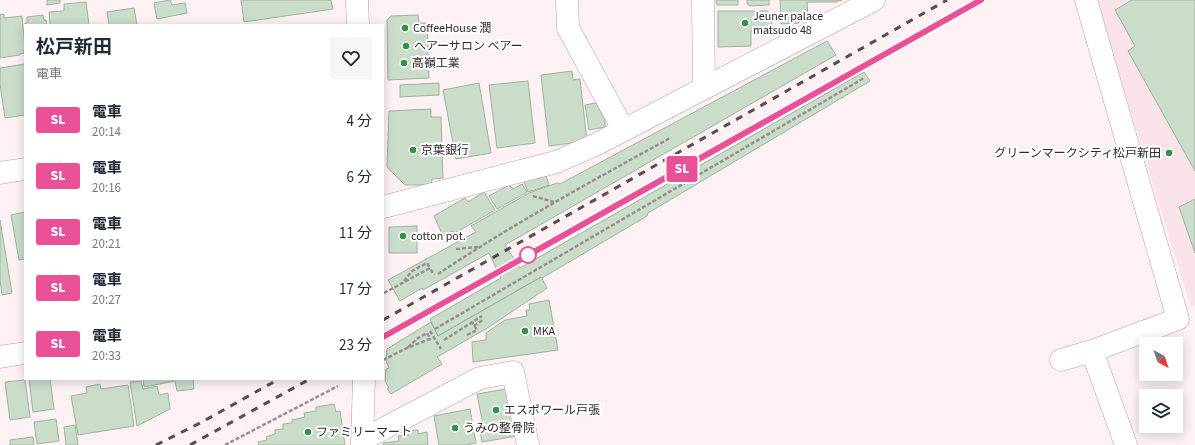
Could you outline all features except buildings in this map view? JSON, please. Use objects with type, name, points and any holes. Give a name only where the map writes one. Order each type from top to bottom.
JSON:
[{"type":"street","points":[[358,0],[358,24]]},
{"type":"street","points":[[568,0],[568,28],[623,129]]},
{"type":"street","points":[[702,0],[704,88]]},
{"type":"street","points":[[1061,360],[1092,351],[1187,317],[1086,0]]},
{"type":"street","points":[[384,207],[556,162],[597,144],[868,1]]},
{"type":"street","points":[[0,173],[24,169]]},
{"type":"street","points":[[1092,351],[1126,445]]},
{"type":"street","points":[[0,356],[24,353]]},
{"type":"street","points":[[354,381],[362,443],[480,378],[513,372],[528,445]]},
{"type":"path","points":[[435,329],[864,78]]},
{"type":"path","points":[[438,274],[478,247],[554,202],[673,136]]},
{"type":"path","points":[[533,196],[554,202]]},
{"type":"path","points":[[456,249],[478,247]]},
{"type":"path","points":[[404,281],[412,272],[427,263],[430,264],[430,268],[434,275]]},
{"type":"path","points":[[384,292],[404,281],[416,277],[430,268]]},
{"type":"path","points":[[437,343],[483,317],[474,326]]},
{"type":"path","points":[[467,335],[477,330],[472,322]]},
{"type":"path","points":[[407,348],[423,335],[427,333],[428,336],[431,333],[441,349]]},
{"type":"path","points":[[384,360],[430,338],[428,336]]},
{"type":"path","points":[[225,445],[354,381]]},
{"type":"shaded area","name":"グリーンマークシティ松戸新田","points":[[1096,0],[1195,0],[1195,306],[1191,307]]},
{"type":"railway","points":[[384,319],[947,0]]},
{"type":"railway","points":[[384,336],[981,0]]},
{"type":"railway","points":[[156,445],[202,422],[277,380]]},
{"type":"railway","points":[[190,445],[308,380]]},
{"type":"train","name":"SL","points":[[384,336],[981,0]]},
{"type":"place","name":"Jeuner palace matsudo 48","points":[[745,23]]},
{"type":"place","name":"CoffeeHouse 潤","points":[[405,28]]},
{"type":"place","name":"ヘアーサロン ベアー","points":[[406,46]]},
{"type":"place","name":"高嶺工業","points":[[404,63]]},
{"type":"place","name":"京葉銀行","points":[[413,150]]},
{"type":"place","name":"グリーンマークシティ松戸新田","points":[[1169,153]]},
{"type":"place","name":"cotton pot.","points":[[403,236]]},
{"type":"place","name":"MKA","points":[[525,331]]},
{"type":"place","name":"エスポワール戸張","points":[[496,410]]},
{"type":"place","name":"うみの整骨院","points":[[455,428]]},
{"type":"place","name":"ファミリーマート","points":[[308,432]]}]
